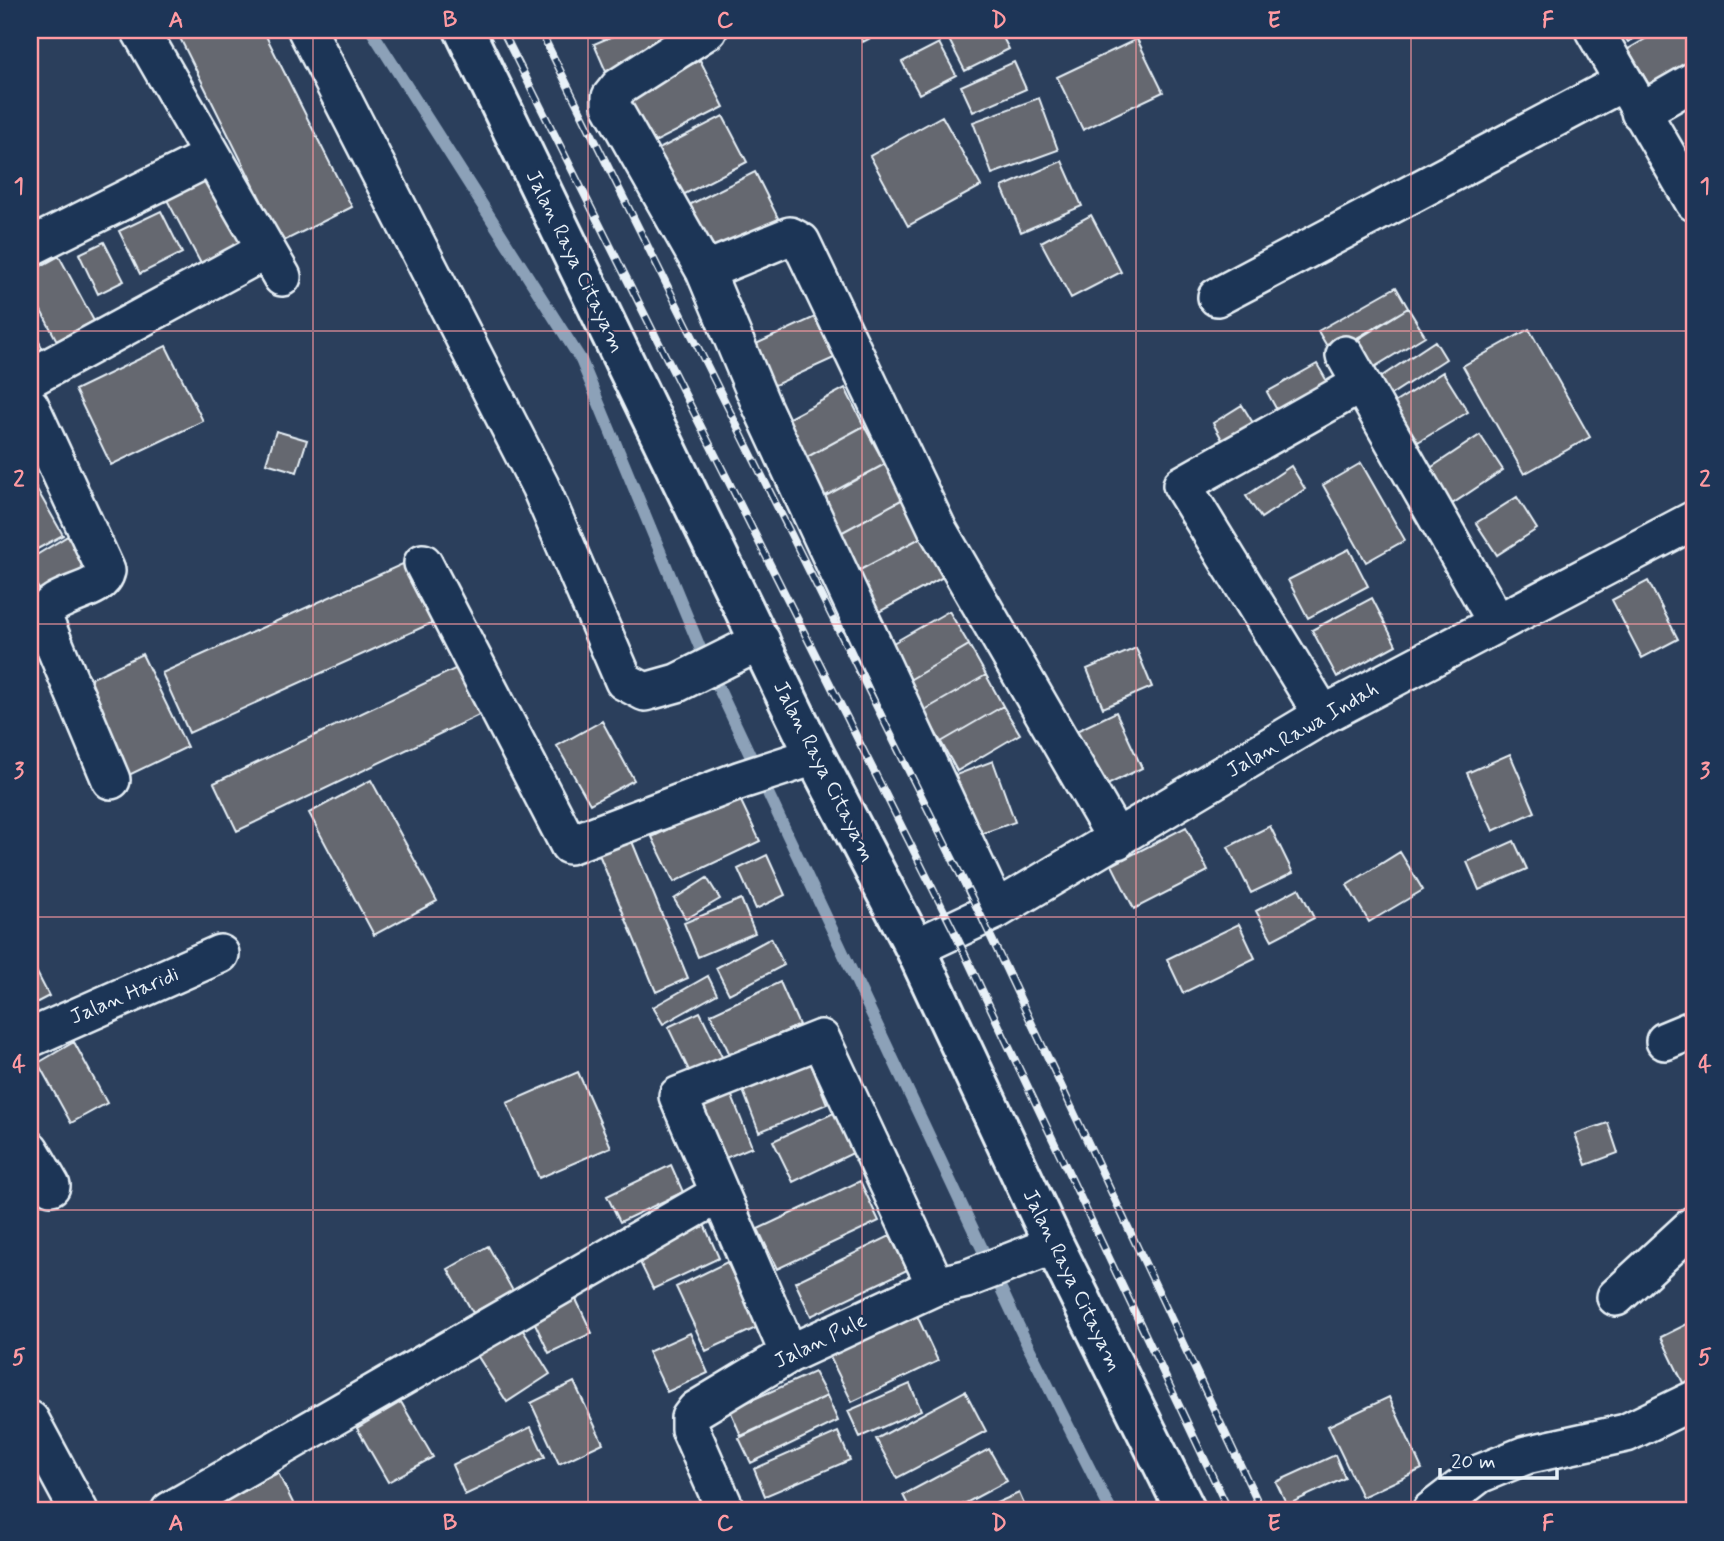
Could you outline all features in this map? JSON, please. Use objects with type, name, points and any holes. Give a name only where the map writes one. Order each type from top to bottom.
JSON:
[{"type":"main road","name":"Jalan Raya Citayam","points":[[464,30],[798,762],[915,948],[1054,1245],[1185,1511]]},
{"type":"street","points":[[30,379],[274,264],[140,30]]},
{"type":"street","points":[[307,30],[540,486],[624,681],[645,692],[677,683],[746,648]]},
{"type":"street","points":[[708,30],[619,87],[611,97],[619,122],[705,271],[762,407],[996,909]]},
{"type":"street","points":[[1594,30],[1694,202]]},
{"type":"street","points":[[1217,297],[1632,97],[1694,82]]},
{"type":"street","points":[[30,247],[212,156]]},
{"type":"street","points":[[705,271],[790,236],[801,242],[938,530],[1117,840]]},
{"type":"street","points":[[1323,715],[1182,485],[1353,370],[1496,621]]},
{"type":"street","points":[[30,406],[38,452],[106,571],[98,583],[52,604],[43,618],[111,780]]},
{"type":"street","name":"Jalan Rawa Indah","points":[[915,948],[996,909],[1117,840],[1323,715],[1496,621],[1692,527]]},
{"type":"street","points":[[423,563],[569,845],[741,779],[798,762]]},
{"type":"street","name":"Jalan Haridi","points":[[30,1038],[220,954]]},
{"type":"street","points":[[789,1354],[678,1096],[821,1039],[951,1282]]},
{"type":"street","points":[[30,1150],[51,1186]]},
{"type":"street","points":[[170,1511],[719,1194]]},
{"type":"street","points":[[1616,1297],[1694,1225]]},
{"type":"street","name":"Jalan Pule","points":[[726,1511],[690,1429],[690,1418],[706,1404],[789,1354],[951,1282],[1054,1245]]},
{"type":"street","points":[[1444,1508],[1479,1474],[1526,1455],[1626,1433],[1694,1400]]},
{"type":"street","points":[[30,1420],[79,1511]]},
{"type":"building","points":[[176,30],[263,30],[352,207],[282,242]]},
{"type":"building","points":[[627,30],[676,30],[607,74],[594,44]]},
{"type":"building","points":[[857,30],[886,30],[863,42]]},
{"type":"building","points":[[944,30],[999,30],[1009,49],[965,71]]},
{"type":"building","points":[[1620,30],[1650,30],[1628,42]]},
{"type":"building","points":[[1661,30],[1694,30],[1694,77],[1657,98],[1628,49]]},
{"type":"building","points":[[1137,39],[1163,92],[1083,130],[1057,77]]},
{"type":"building","points":[[939,43],[956,75],[919,94],[902,62]]},
{"type":"building","points":[[700,60],[724,107],[647,146],[623,99]]},
{"type":"building","points":[[1014,62],[1026,89],[973,112],[961,86]]},
{"type":"building","points":[[1039,98],[1058,150],[992,174],[973,122]]},
{"type":"building","points":[[723,116],[747,162],[681,196],[657,150]]},
{"type":"building","points":[[942,116],[981,186],[908,226],[870,156]]},
{"type":"building","points":[[1062,161],[1082,206],[1021,232],[1002,187]]},
{"type":"building","points":[[755,172],[779,220],[706,256],[683,208]]},
{"type":"building","points":[[205,175],[248,256],[208,277],[165,196]]},
{"type":"building","points":[[161,211],[182,253],[140,274],[119,231]]},
{"type":"building","points":[[1091,215],[1121,272],[1071,298],[1041,242]]},
{"type":"building","points":[[104,242],[124,281],[98,294],[79,254]]},
{"type":"building","points":[[59,256],[94,321],[57,341],[30,290],[30,272]]},
{"type":"building","points":[[1396,287],[1408,308],[1331,353],[1318,331]]},
{"type":"building","points":[[1408,308],[1425,336],[1371,369],[1355,341]]},
{"type":"building","points":[[815,317],[834,358],[764,390],[745,349]]},
{"type":"building","points":[[30,323],[46,356],[30,363]]},
{"type":"building","points":[[1529,329],[1590,437],[1524,474],[1463,366]]},
{"type":"building","points":[[1435,341],[1446,359],[1381,401],[1370,384]]},
{"type":"building","points":[[166,346],[203,421],[111,465],[75,390]]},
{"type":"building","points":[[1317,364],[1335,395],[1284,423],[1267,392]]},
{"type":"building","points":[[1443,372],[1468,412],[1418,442],[1394,403]]},
{"type":"building","points":[[845,388],[864,426],[798,462],[778,424]]},
{"type":"building","points":[[1242,405],[1261,436],[1230,454],[1213,423]]},
{"type":"building","points":[[864,426],[885,464],[818,500],[798,462]]},
{"type":"building","points":[[276,431],[307,440],[297,472],[266,463]]},
{"type":"building","points":[[1480,435],[1503,470],[1452,504],[1429,469]]},
{"type":"building","points":[[1361,463],[1405,540],[1366,562],[1323,485]]},
{"type":"building","points":[[885,464],[903,499],[837,535],[818,500]]},
{"type":"building","points":[[1291,466],[1305,489],[1261,518],[1246,496]]},
{"type":"building","points":[[35,486],[63,535],[30,553],[30,489]]},
{"type":"building","points":[[1517,497],[1537,529],[1497,555],[1476,523]]},
{"type":"building","points":[[903,499],[924,536],[856,572],[837,535]]},
{"type":"building","points":[[71,534],[92,569],[44,598],[30,574],[30,559]]},
{"type":"building","points":[[924,536],[945,576],[879,612],[856,572]]},
{"type":"building","points":[[1349,549],[1368,586],[1308,618],[1288,580]]},
{"type":"building","points":[[418,557],[445,617],[189,733],[162,673]]},
{"type":"building","points":[[1648,581],[1678,639],[1642,658],[1612,600]]},
{"type":"building","points":[[1372,598],[1396,645],[1337,677],[1312,630]]},
{"type":"building","points":[[949,611],[969,645],[906,682],[886,647]]},
{"type":"building","points":[[969,645],[986,675],[923,711],[906,682]]},
{"type":"building","points":[[1136,648],[1152,687],[1103,708],[1087,669]]},
{"type":"building","points":[[142,654],[187,747],[129,775],[84,682]]},
{"type":"building","points":[[459,667],[481,714],[237,831],[214,783]]},
{"type":"building","points":[[986,675],[1003,706],[941,742],[923,711]]},
{"type":"building","points":[[1003,706],[1020,734],[957,771],[941,742]]},
{"type":"building","points":[[1116,712],[1142,768],[1095,791],[1068,735]]},
{"type":"building","points":[[602,721],[634,780],[590,804],[557,746]]},
{"type":"building","points":[[1510,754],[1535,812],[1493,831],[1467,773]]},
{"type":"building","points":[[993,761],[1015,822],[975,836],[953,776]]},
{"type":"building","points":[[371,780],[437,901],[374,935],[309,813]]},
{"type":"building","points":[[738,795],[760,841],[674,882],[652,837]]},
{"type":"building","points":[[1270,826],[1293,873],[1251,893],[1228,847]]},
{"type":"building","points":[[1186,827],[1208,871],[1134,909],[1112,865]]},
{"type":"building","points":[[631,839],[688,978],[656,992],[598,852]]},
{"type":"building","points":[[1514,841],[1527,869],[1479,890],[1467,862]]},
{"type":"building","points":[[1400,852],[1423,890],[1369,922],[1347,885]]},
{"type":"building","points":[[767,855],[785,895],[756,909],[738,869]]},
{"type":"building","points":[[707,878],[720,899],[686,919],[674,899]]},
{"type":"building","points":[[1299,888],[1314,918],[1272,940],[1256,911]]},
{"type":"building","points":[[741,899],[755,933],[698,957],[684,923]]},
{"type":"building","points":[[1239,924],[1255,958],[1183,993],[1167,959]]},
{"type":"building","points":[[771,938],[784,965],[729,994],[716,968]]},
{"type":"building","points":[[30,959],[49,996],[30,1006]]},
{"type":"building","points":[[708,976],[717,994],[663,1024],[653,1007]]},
{"type":"building","points":[[780,982],[799,1025],[731,1057],[711,1014]]},
{"type":"building","points":[[700,1012],[727,1067],[695,1083],[668,1027]]},
{"type":"building","points":[[74,1042],[107,1103],[71,1123],[38,1063]]},
{"type":"building","points":[[806,1052],[827,1104],[759,1132],[739,1080]]},
{"type":"building","points":[[578,1072],[611,1147],[539,1178],[507,1103]]},
{"type":"building","points":[[728,1086],[752,1147],[716,1162],[692,1101]]},
{"type":"building","points":[[838,1111],[857,1151],[793,1182],[773,1141]]},
{"type":"building","points":[[1608,1123],[1618,1153],[1586,1165],[1575,1134]]},
{"type":"building","points":[[671,1165],[683,1192],[620,1222],[607,1196]]},
{"type":"building","points":[[860,1181],[879,1221],[777,1269],[758,1229]]},
{"type":"building","points":[[703,1222],[719,1258],[653,1289],[636,1254]]},
{"type":"building","points":[[890,1236],[907,1270],[811,1316],[795,1282]]},
{"type":"building","points":[[488,1246],[513,1291],[473,1313],[448,1269]]},
{"type":"building","points":[[727,1262],[758,1327],[706,1351],[676,1287]]},
{"type":"building","points":[[574,1295],[592,1333],[549,1353],[531,1315]]},
{"type":"building","points":[[913,1307],[938,1361],[852,1402],[826,1349]]},
{"type":"building","points":[[1693,1321],[1694,1382],[1685,1387],[1661,1337]]},
{"type":"building","points":[[519,1324],[550,1374],[507,1402],[475,1352]]},
{"type":"building","points":[[690,1333],[708,1373],[667,1392],[648,1352]]},
{"type":"building","points":[[814,1372],[827,1396],[741,1436],[730,1410]]},
{"type":"building","points":[[574,1382],[603,1443],[559,1464],[531,1403]]},
{"type":"building","points":[[910,1384],[921,1410],[860,1437],[848,1411]]},
{"type":"building","points":[[965,1391],[986,1431],[897,1478],[876,1439]]},
{"type":"building","points":[[827,1396],[838,1421],[751,1463],[739,1438]]},
{"type":"building","points":[[1389,1397],[1422,1469],[1362,1497],[1328,1426]]},
{"type":"building","points":[[401,1402],[433,1457],[388,1482],[357,1428]]},
{"type":"building","points":[[531,1427],[545,1457],[465,1495],[452,1465]]},
{"type":"building","points":[[838,1432],[850,1460],[765,1496],[754,1469]]},
{"type":"building","points":[[989,1449],[1007,1481],[951,1511],[911,1511],[903,1495]]},
{"type":"building","points":[[1335,1455],[1345,1478],[1287,1505],[1276,1482]]},
{"type":"building","points":[[278,1473],[297,1511],[226,1511],[221,1501]]},
{"type":"building","points":[[1019,1493],[1027,1511],[978,1511]]},
{"type":"waterway","points":[[371,30],[581,360],[703,655],[1027,1344],[1111,1511]]},
{"type":"railway","points":[[502,30],[953,929],[1229,1511]]},
{"type":"railway","points":[[540,30],[981,916],[1262,1511]]}]
